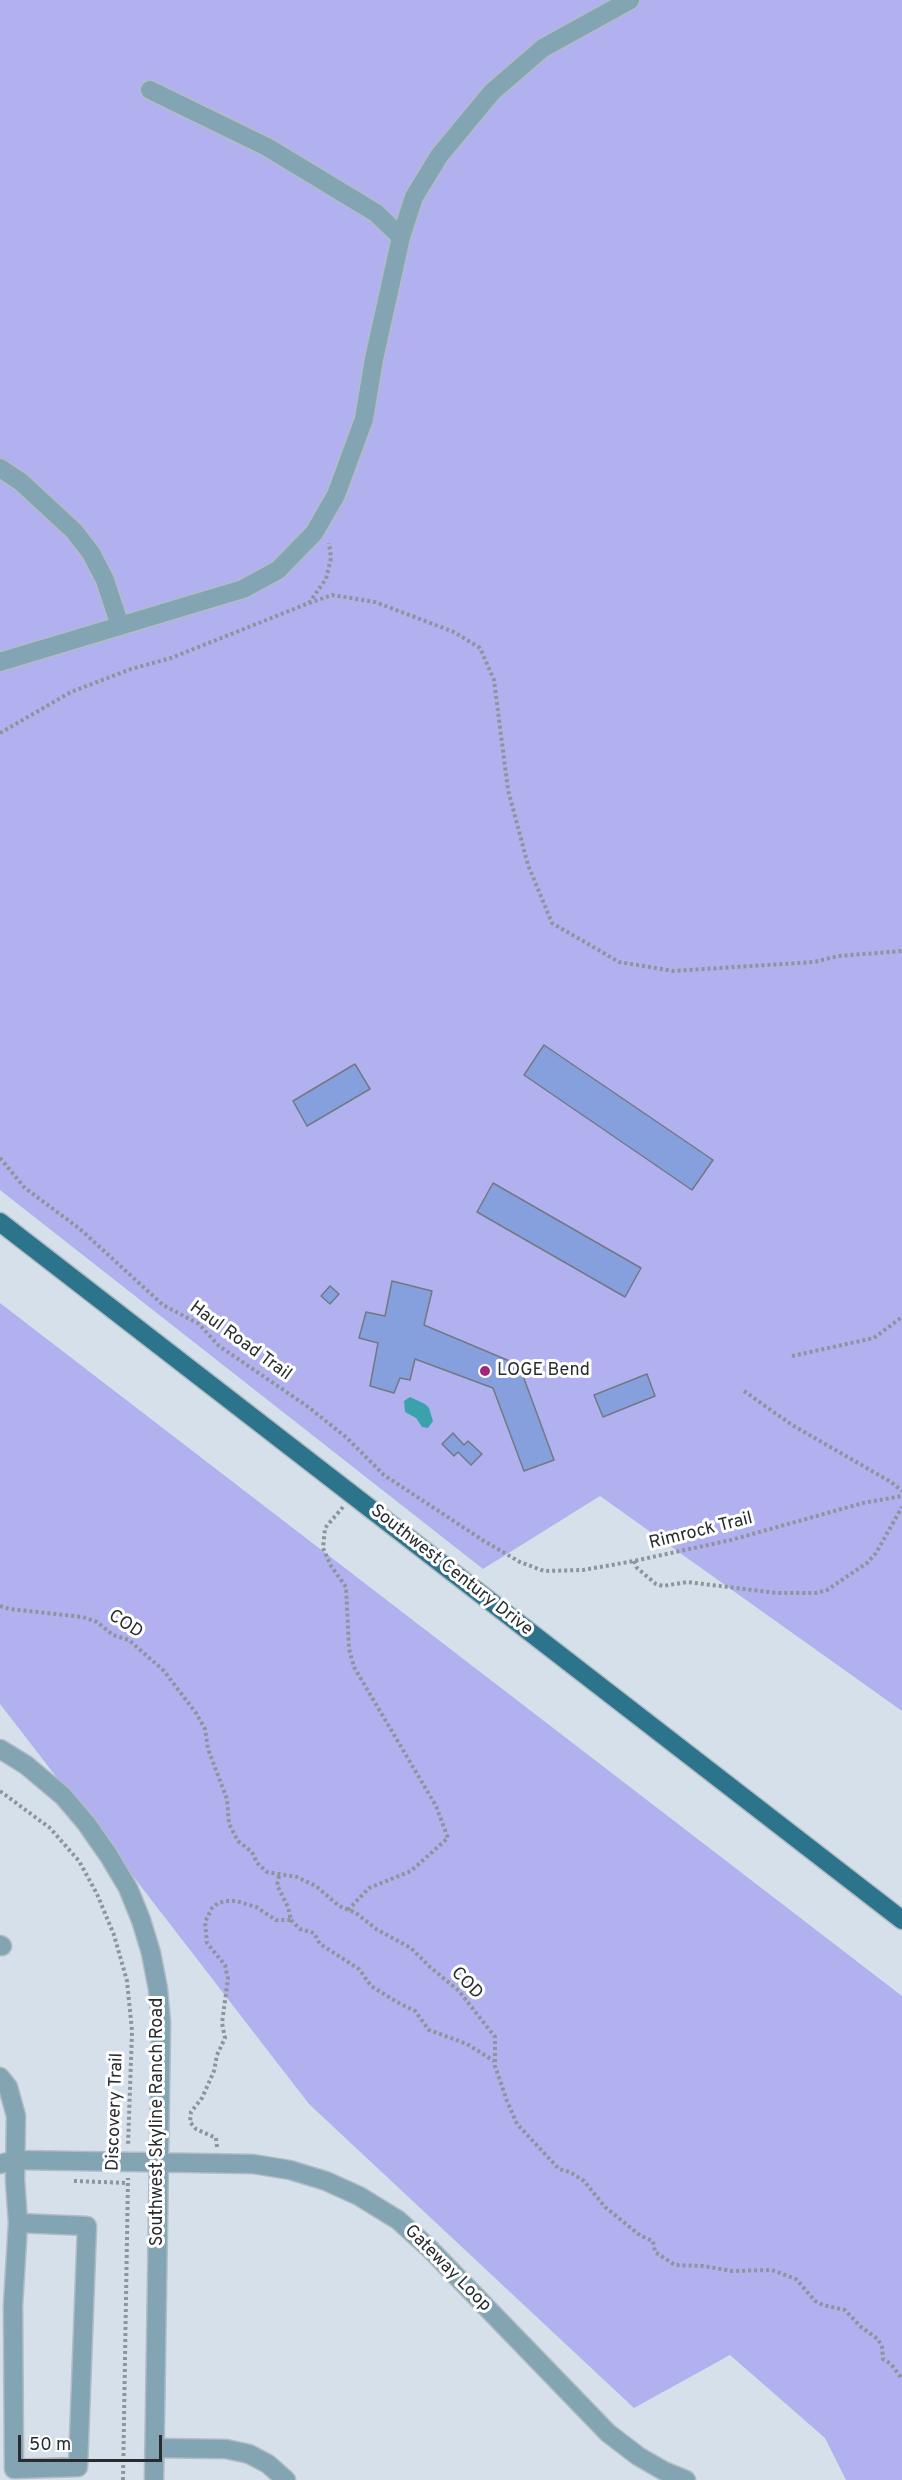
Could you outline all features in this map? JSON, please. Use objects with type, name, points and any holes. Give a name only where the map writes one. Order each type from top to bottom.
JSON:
[{"type":"main road","name":"Southwest Century Drive","points":[[0,1222],[902,1920]]},
{"type":"street","points":[[0,662],[243,588],[278,570],[314,533],[336,495],[364,419],[374,359],[401,237],[414,197],[439,156],[492,93],[543,48],[630,0]]},
{"type":"street","points":[[150,90],[267,147],[376,213],[401,237]]},
{"type":"street","points":[[0,468],[21,482],[74,531],[91,553],[105,580],[120,626]]},
{"type":"street","name":"Southwest Skyline Ranch Road","points":[[0,1749],[26,1765],[54,1788],[87,1823],[123,1880],[141,1920],[158,1989],[161,2023],[154,2480]]},
{"type":"street","points":[[0,2077],[8,2087],[16,2116],[8,2162],[18,2223],[7,2304],[14,2469],[78,2467],[87,2226],[18,2223]]},
{"type":"street","name":"Gateway Loop","points":[[8,2162],[128,2161],[253,2164],[290,2170],[326,2181],[359,2196],[398,2220],[430,2249],[608,2433],[638,2456],[664,2471],[687,2480]]},
{"type":"street","points":[[155,2448],[226,2449],[249,2454],[268,2464],[286,2480]]},
{"type":"path","points":[[309,603],[326,579],[331,558],[322,519]]},
{"type":"path","points":[[0,733],[71,692],[131,669],[182,654],[332,595],[375,603],[454,632],[480,648],[494,680],[508,790],[528,865],[552,923],[619,962],[673,971],[814,962],[838,956],[902,951]]},
{"type":"path","name":"Haul Road Trail","points":[[0,1158],[25,1188],[52,1211],[80,1229],[163,1305],[199,1324],[219,1346],[307,1406],[347,1438],[384,1474],[506,1555]]},
{"type":"path","points":[[792,1356],[874,1338],[902,1317]]},
{"type":"path","points":[[744,1391],[792,1425],[891,1482],[902,1491]]},
{"type":"path","points":[[348,1910],[369,1888],[411,1871],[448,1838],[436,1806],[354,1667],[349,1640],[346,1587],[331,1566],[323,1548],[325,1528],[352,1494]]},
{"type":"path","name":"Rimrock Trail","points":[[506,1555],[544,1571],[584,1570],[634,1562],[731,1540],[863,1503],[902,1496]]},
{"type":"path","points":[[634,1562],[637,1568],[656,1584],[663,1586],[687,1582],[777,1593],[816,1593],[827,1590],[867,1563],[876,1553],[902,1507]]},
{"type":"path","name":"COD","points":[[0,1606],[83,1617],[97,1622],[113,1635],[129,1640],[164,1671],[196,1713],[205,1729],[208,1749],[227,1799],[229,1824],[238,1841],[252,1852],[257,1863],[267,1872],[279,1876],[297,1877],[316,1886],[339,1906],[356,1913],[376,1929],[411,1948],[429,1967],[459,1991],[495,2037],[495,2061],[507,2102],[529,2139],[559,2169],[570,2172],[584,2181],[614,2216],[653,2241],[655,2252],[675,2265],[703,2266],[732,2271],[772,2270],[796,2279],[815,2301],[846,2310],[861,2327],[878,2339],[882,2347],[883,2359],[891,2364],[902,2379]]},
{"type":"path","name":"Discovery Trail","points":[[0,1791],[50,1828],[79,1861],[97,1894],[114,1935],[127,1981],[132,2031],[123,2480]]},
{"type":"path","points":[[279,1876],[277,1885],[288,1907],[291,1920],[300,1929],[314,1933],[320,1944],[359,1969],[371,1986],[415,2011],[429,2030],[467,2044],[495,2061]]},
{"type":"path","points":[[218,2163],[216,2138],[196,2129],[190,2122],[191,2112],[201,2098],[214,2071],[217,2055],[225,2038],[222,2023],[228,1979],[225,1965],[207,1943],[205,1922],[212,1908],[226,1901],[236,1901],[256,1907],[276,1920],[291,1920]]},
{"type":"shaded area","points":[[0,0],[902,0],[902,1711],[600,1496],[483,1569],[0,1190]]},
{"type":"shaded area","points":[[0,1303],[902,1996],[902,2480],[846,2480],[825,2438],[730,2355],[634,2408],[309,2104],[0,1704]]},
{"type":"shaded area","points":[[410,1397],[429,1408],[433,1421],[428,1428],[422,1427],[416,1418],[405,1412],[404,1401]]},
{"type":"building","points":[[544,1045],[713,1160],[692,1190],[524,1075]]},
{"type":"building","points":[[355,1064],[370,1089],[307,1126],[293,1101]]},
{"type":"building","points":[[493,1183],[641,1268],[625,1297],[477,1212]]},
{"type":"building","name":"LOGE Bend","points":[[392,1281],[432,1291],[424,1325],[519,1365],[554,1460],[524,1471],[493,1388],[415,1359],[410,1380],[400,1378],[394,1393],[370,1386],[378,1343],[359,1338],[366,1312],[385,1316]]},
{"type":"building","points":[[330,1286],[339,1294],[330,1304],[321,1296]]},
{"type":"building","name":"LOGE Bend","points":[[647,1374],[655,1396],[603,1417],[594,1395]]},
{"type":"building","points":[[453,1433],[464,1445],[468,1441],[482,1454],[471,1465],[458,1452],[454,1456],[442,1444]]},
{"type":"place","name":"LOGE Bend","points":[[485,1371]]}]
